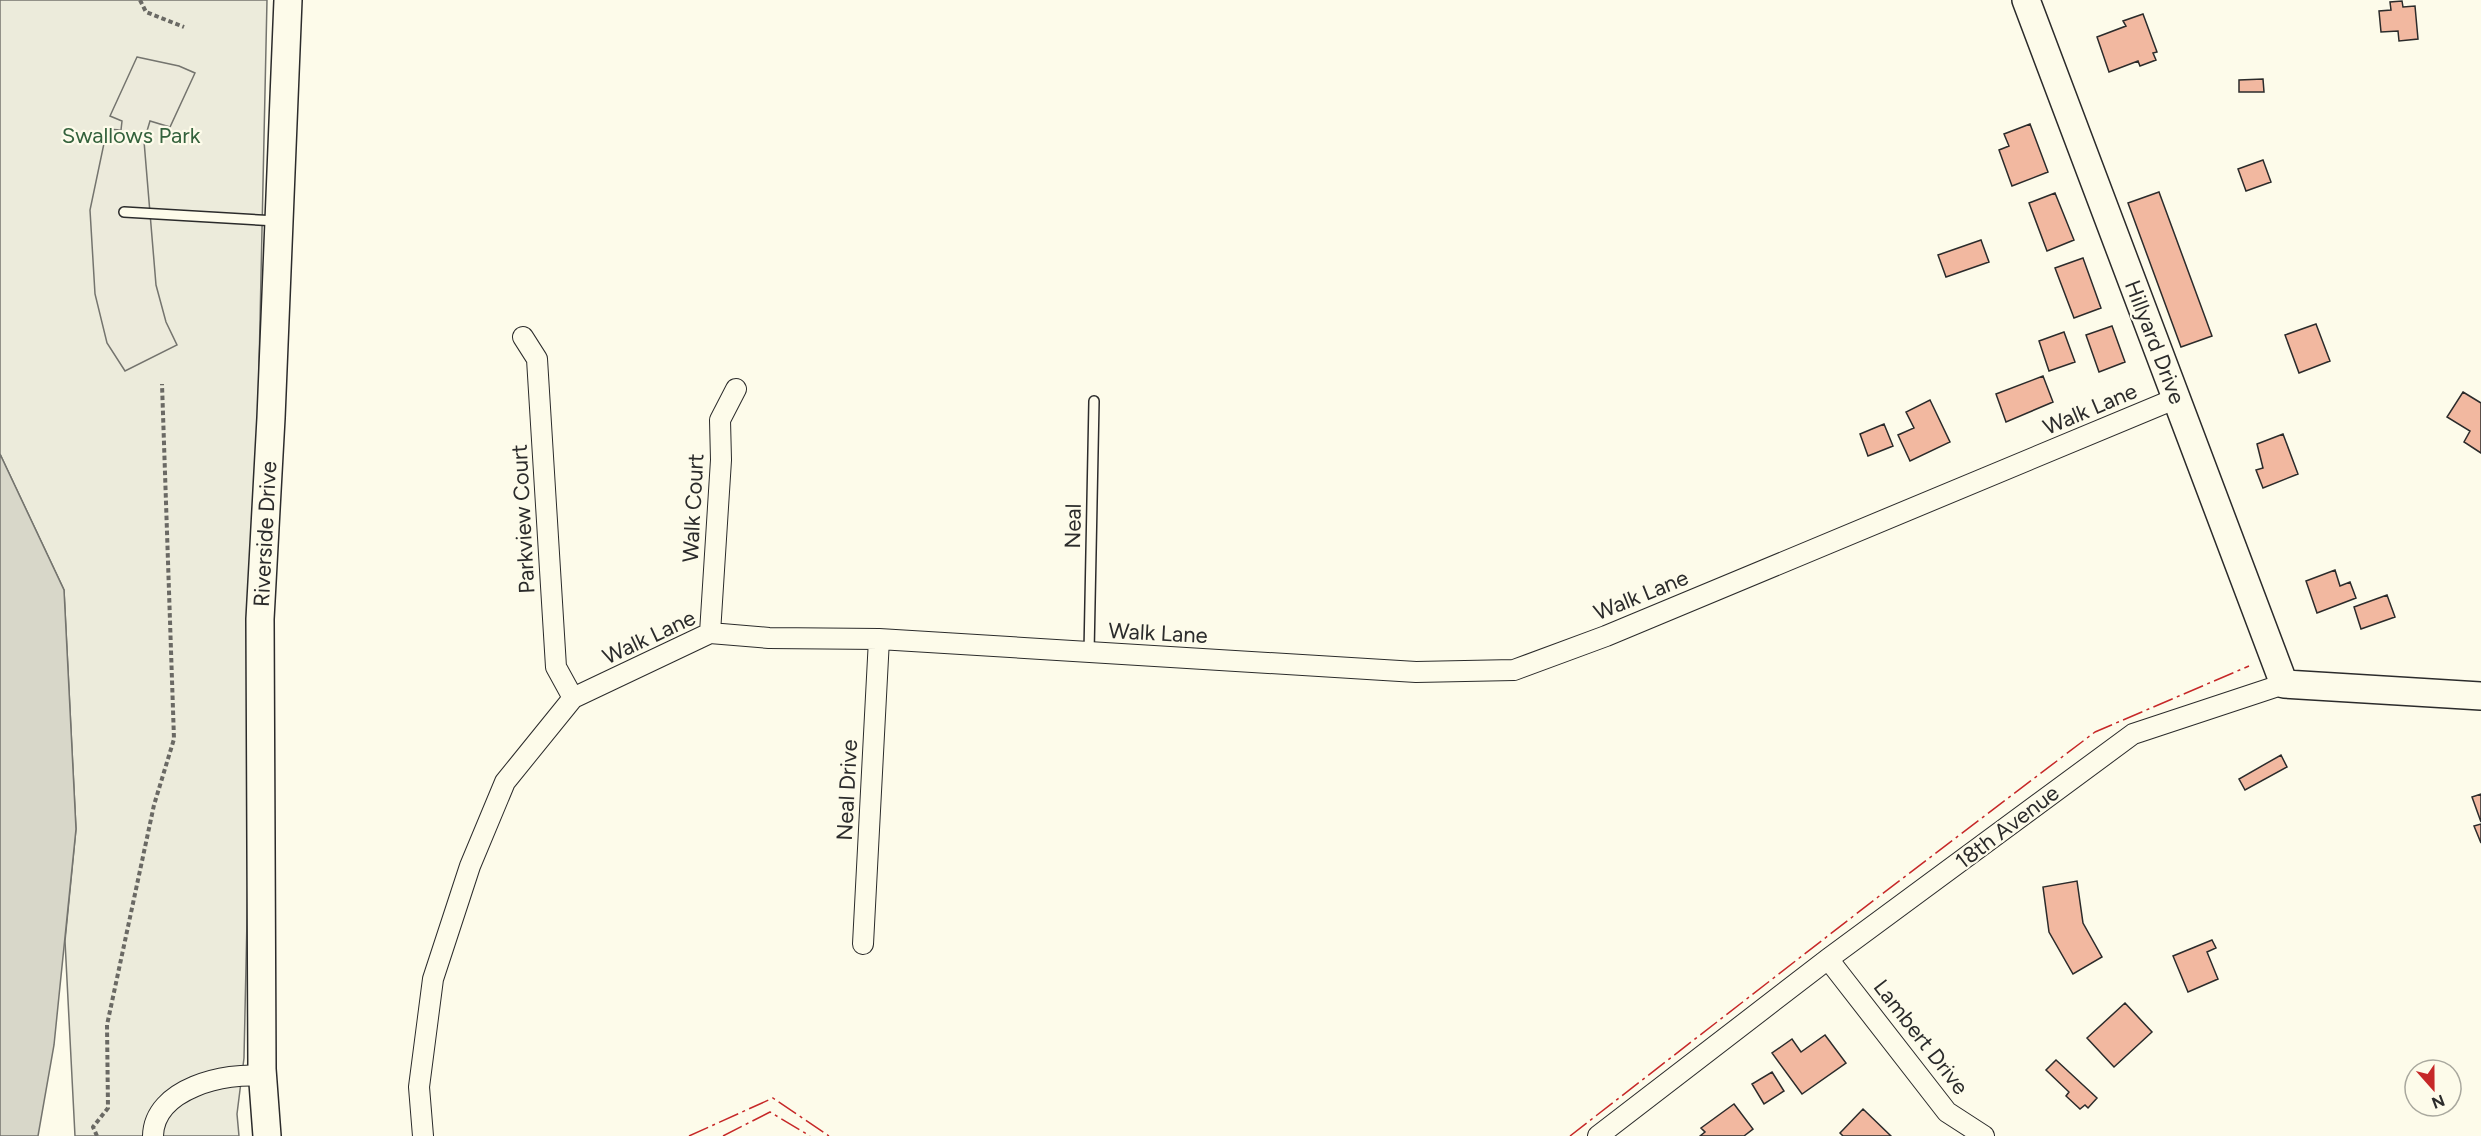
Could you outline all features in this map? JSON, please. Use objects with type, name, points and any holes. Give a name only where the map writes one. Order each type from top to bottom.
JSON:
[{"type":"main road","name":"Riverside Drive","points":[[267,1136],[263,1072],[260,619],[280,221],[288,0]]},
{"type":"main road","name":"Hillyard Drive","points":[[2026,0],[2284,684]]},
{"type":"main road","name":"18th Avenue","points":[[2284,684],[2481,696]]},
{"type":"street","name":"Parkview Court","points":[[523,338],[537,358],[556,667],[573,698]]},
{"type":"street","name":"Walk Court","points":[[710,633],[721,460],[720,420],[736,389]]},
{"type":"street","name":"Walk Lane","points":[[423,1136],[419,1086],[433,979],[470,866],[505,782],[573,698],[710,633],[769,638],[879,639],[1416,672],[1514,670],[1617,632],[2177,398]]},
{"type":"street","name":"Neal Drive","points":[[863,944],[879,639]]},
{"type":"street","name":"18th Avenue","points":[[1598,1136],[1828,959],[2133,734],[2284,684]]},
{"type":"street","name":"Lambert Drive","points":[[1828,959],[1947,1112],[1984,1136]]},
{"type":"street","points":[[153,1136],[154,1125],[161,1112],[190,1089],[203,1082],[233,1075],[263,1072]]},
{"type":"lane","points":[[124,212],[280,221]]},
{"type":"lane","name":"Neal","points":[[1089,653],[1094,401]]},
{"type":"path","points":[[140,0],[146,12],[184,27]]},
{"type":"path","points":[[96,1136],[93,1127],[108,1108],[107,1025],[154,805],[174,739],[162,384]]},
{"type":"green space","name":"Swallows Park","points":[[0,0],[267,0],[244,1058],[237,1114],[239,1136],[75,1136],[65,941],[76,829],[64,590],[0,454]]},
{"type":"shaded area","points":[[137,57],[179,66],[195,73],[170,127],[150,121],[144,141],[156,285],[166,322],[177,345],[125,371],[107,343],[95,294],[90,210],[107,129],[121,130],[122,121],[110,116]]},
{"type":"shaded area","points":[[0,454],[64,590],[76,829],[54,1045],[38,1136],[0,1136]]},
{"type":"building","points":[[2402,1],[2403,7],[2415,6],[2418,39],[2399,41],[2398,31],[2381,32],[2379,11],[2391,10],[2390,2]]},
{"type":"building","points":[[2143,14],[2157,52],[2153,53],[2156,60],[2140,66],[2138,61],[2109,72],[2097,37],[2126,26],[2123,21]]},
{"type":"building","points":[[2263,79],[2264,92],[2239,92],[2239,80]]},
{"type":"building","points":[[2030,124],[2048,172],[2012,186],[1999,150],[2009,146],[2004,134]]},
{"type":"building","points":[[2263,160],[2271,182],[2246,191],[2238,169]]},
{"type":"building","points":[[2159,192],[2212,336],[2181,347],[2128,203]]},
{"type":"building","points":[[2055,193],[2074,240],[2047,251],[2029,203]]},
{"type":"building","points":[[1981,240],[1989,262],[1946,277],[1938,255]]},
{"type":"building","points":[[2083,258],[2101,308],[2074,318],[2055,268]]},
{"type":"building","points":[[2316,324],[2330,361],[2299,373],[2285,335]]},
{"type":"building","points":[[2112,326],[2125,362],[2099,372],[2086,335]]},
{"type":"building","points":[[2064,332],[2075,362],[2049,371],[2039,341]]},
{"type":"building","points":[[2043,376],[2053,402],[2006,422],[1996,394]]},
{"type":"building","points":[[2463,392],[2481,403],[2481,453],[2464,442],[2470,431],[2447,417]]},
{"type":"building","points":[[1930,400],[1950,442],[1910,461],[1898,435],[1914,428],[1906,412]]},
{"type":"building","points":[[1884,424],[1893,446],[1868,456],[1860,434]]},
{"type":"building","points":[[2283,434],[2298,474],[2263,488],[2256,470],[2263,468],[2257,444]]},
{"type":"building","points":[[2335,570],[2340,586],[2350,582],[2356,598],[2317,613],[2306,581]]},
{"type":"building","points":[[2387,595],[2395,617],[2361,629],[2354,607]]},
{"type":"building","points":[[2281,755],[2287,767],[2245,790],[2239,779]]},
{"type":"building","points":[[2481,794],[2481,822],[2472,797]]},
{"type":"building","points":[[2481,824],[2481,843],[2474,826]]},
{"type":"building","points":[[2077,881],[2083,923],[2102,957],[2073,974],[2049,932],[2043,887]]},
{"type":"building","points":[[2212,940],[2216,948],[2207,952],[2218,979],[2188,992],[2173,956]]},
{"type":"building","points":[[2125,1003],[2152,1032],[2114,1067],[2087,1038]]},
{"type":"building","points":[[1825,1035],[1846,1063],[1802,1094],[1772,1053],[1792,1039],[1801,1052]]},
{"type":"building","points":[[2056,1060],[2097,1098],[2088,1108],[2085,1105],[2080,1109],[2066,1096],[2069,1092],[2046,1070]]},
{"type":"building","points":[[1772,1072],[1784,1091],[1764,1104],[1752,1084]]},
{"type":"building","points":[[1734,1104],[1753,1129],[1744,1136],[1700,1136],[1705,1132],[1701,1128]]},
{"type":"building","points":[[1863,1109],[1891,1136],[1843,1136],[1840,1133]]},
{"type":"power","points":[[1570,1136],[2095,732],[2249,666]]},
{"type":"power","points":[[689,1136],[773,1098],[829,1136]]},
{"type":"power","points":[[723,1136],[770,1112],[810,1136]]}]
